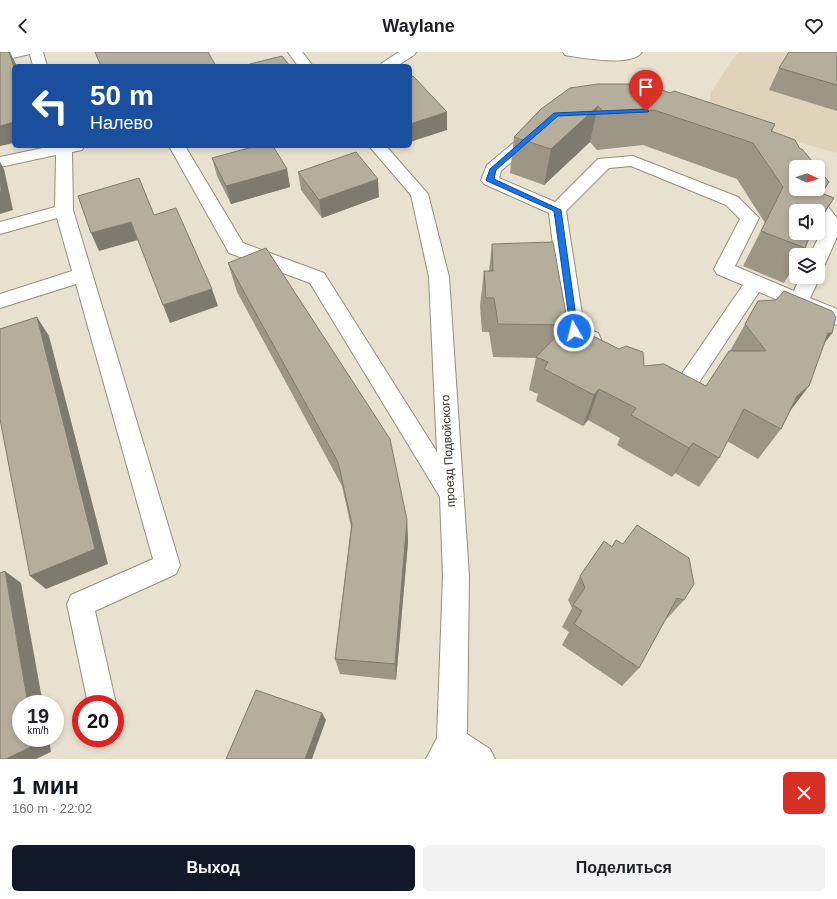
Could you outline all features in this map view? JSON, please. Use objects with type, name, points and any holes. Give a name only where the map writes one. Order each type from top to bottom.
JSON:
[{"type":"street","points":[[0,57],[24,52]]},
{"type":"street","points":[[36,52],[39,64]]},
{"type":"street","points":[[295,52],[304,64]]},
{"type":"street","points":[[390,64],[409,52]]},
{"type":"street","points":[[570,52],[619,57],[636,52]]},
{"type":"street","points":[[545,124],[493,169],[490,180],[557,210]]},
{"type":"street","points":[[0,162],[63,148]]},
{"type":"street","points":[[68,148],[64,210],[167,564],[80,604],[100,695]]},
{"type":"street","points":[[178,148],[236,248],[317,278],[451,495]]},
{"type":"street","name":"проезд Подвойского","points":[[379,148],[419,194],[439,277],[456,576],[446,750],[480,759]]},
{"type":"street","points":[[557,210],[604,163],[633,161],[732,201],[750,218],[724,269],[837,317]]},
{"type":"street","points":[[810,196],[833,225],[823,248]]},
{"type":"street","points":[[0,228],[64,210]]},
{"type":"street","points":[[557,210],[574,331],[608,348]]},
{"type":"street","points":[[0,300],[83,275]]},
{"type":"street","points":[[650,369],[684,387],[755,282]]},
{"type":"street","points":[[799,301],[807,284]]},
{"type":"shaded area","points":[[739,52],[837,52],[837,153],[739,126],[709,106],[711,92]]},
{"type":"building","points":[[0,52],[9,52],[13,64],[12,123],[0,126]]},
{"type":"building","points":[[95,52],[208,52],[215,64],[100,64]]},
{"type":"building","points":[[789,52],[837,52],[837,85],[779,68]]},
{"type":"building","points":[[282,56],[288,64],[250,64]]},
{"type":"building","points":[[413,76],[447,112],[412,123]]},
{"type":"building","points":[[598,84],[634,84],[654,92],[657,88],[670,93],[674,91],[775,124],[771,131],[795,140],[800,149],[802,149],[811,160],[789,160],[789,196],[825,196],[825,195],[834,198],[825,211],[825,204],[789,204],[789,240],[808,240],[805,248],[761,231],[783,187],[753,143],[654,110],[606,114],[598,106],[551,149],[514,137],[541,109],[570,88]]},
{"type":"building","points":[[249,148],[274,148],[287,169],[226,186],[212,158]]},
{"type":"building","points":[[356,152],[378,179],[319,200],[298,172]]},
{"type":"building","points":[[825,177],[829,182],[825,188]]},
{"type":"building","points":[[139,178],[154,215],[176,208],[212,289],[163,305],[131,222],[91,233],[78,196]]},
{"type":"building","points":[[0,181],[2,192],[0,193]]},
{"type":"building","points":[[553,242],[568,325],[498,324],[494,298],[486,298],[484,271],[493,271],[492,244]]},
{"type":"building","points":[[266,248],[390,439],[407,520],[395,664],[335,659],[352,524],[338,462],[228,263]]},
{"type":"building","points":[[784,291],[832,311],[836,317],[832,333],[828,333],[809,386],[797,396],[781,429],[744,409],[719,458],[693,443],[689,448],[631,415],[636,408],[599,389],[594,395],[544,369],[548,362],[536,357],[573,319],[592,328],[591,335],[619,349],[626,346],[643,352],[644,366],[664,364],[706,386],[729,351],[766,351],[745,324],[758,301],[776,300]]},
{"type":"building","points":[[37,317],[95,549],[30,576],[0,419],[0,329]]},
{"type":"building","points":[[637,525],[689,558],[694,584],[684,600],[677,598],[639,668],[574,624],[582,611],[573,605],[585,588],[580,576],[604,541],[612,547],[616,540],[623,544]]},
{"type":"building","points":[[5,571],[26,695],[12,695],[12,747],[31,747],[6,759],[0,759],[0,573]]},
{"type":"building","points":[[256,690],[322,713],[305,759],[226,759]]},
{"type":"route","points":[[574,331],[557,210],[490,180],[493,169],[557,114],[646,111]]}]
